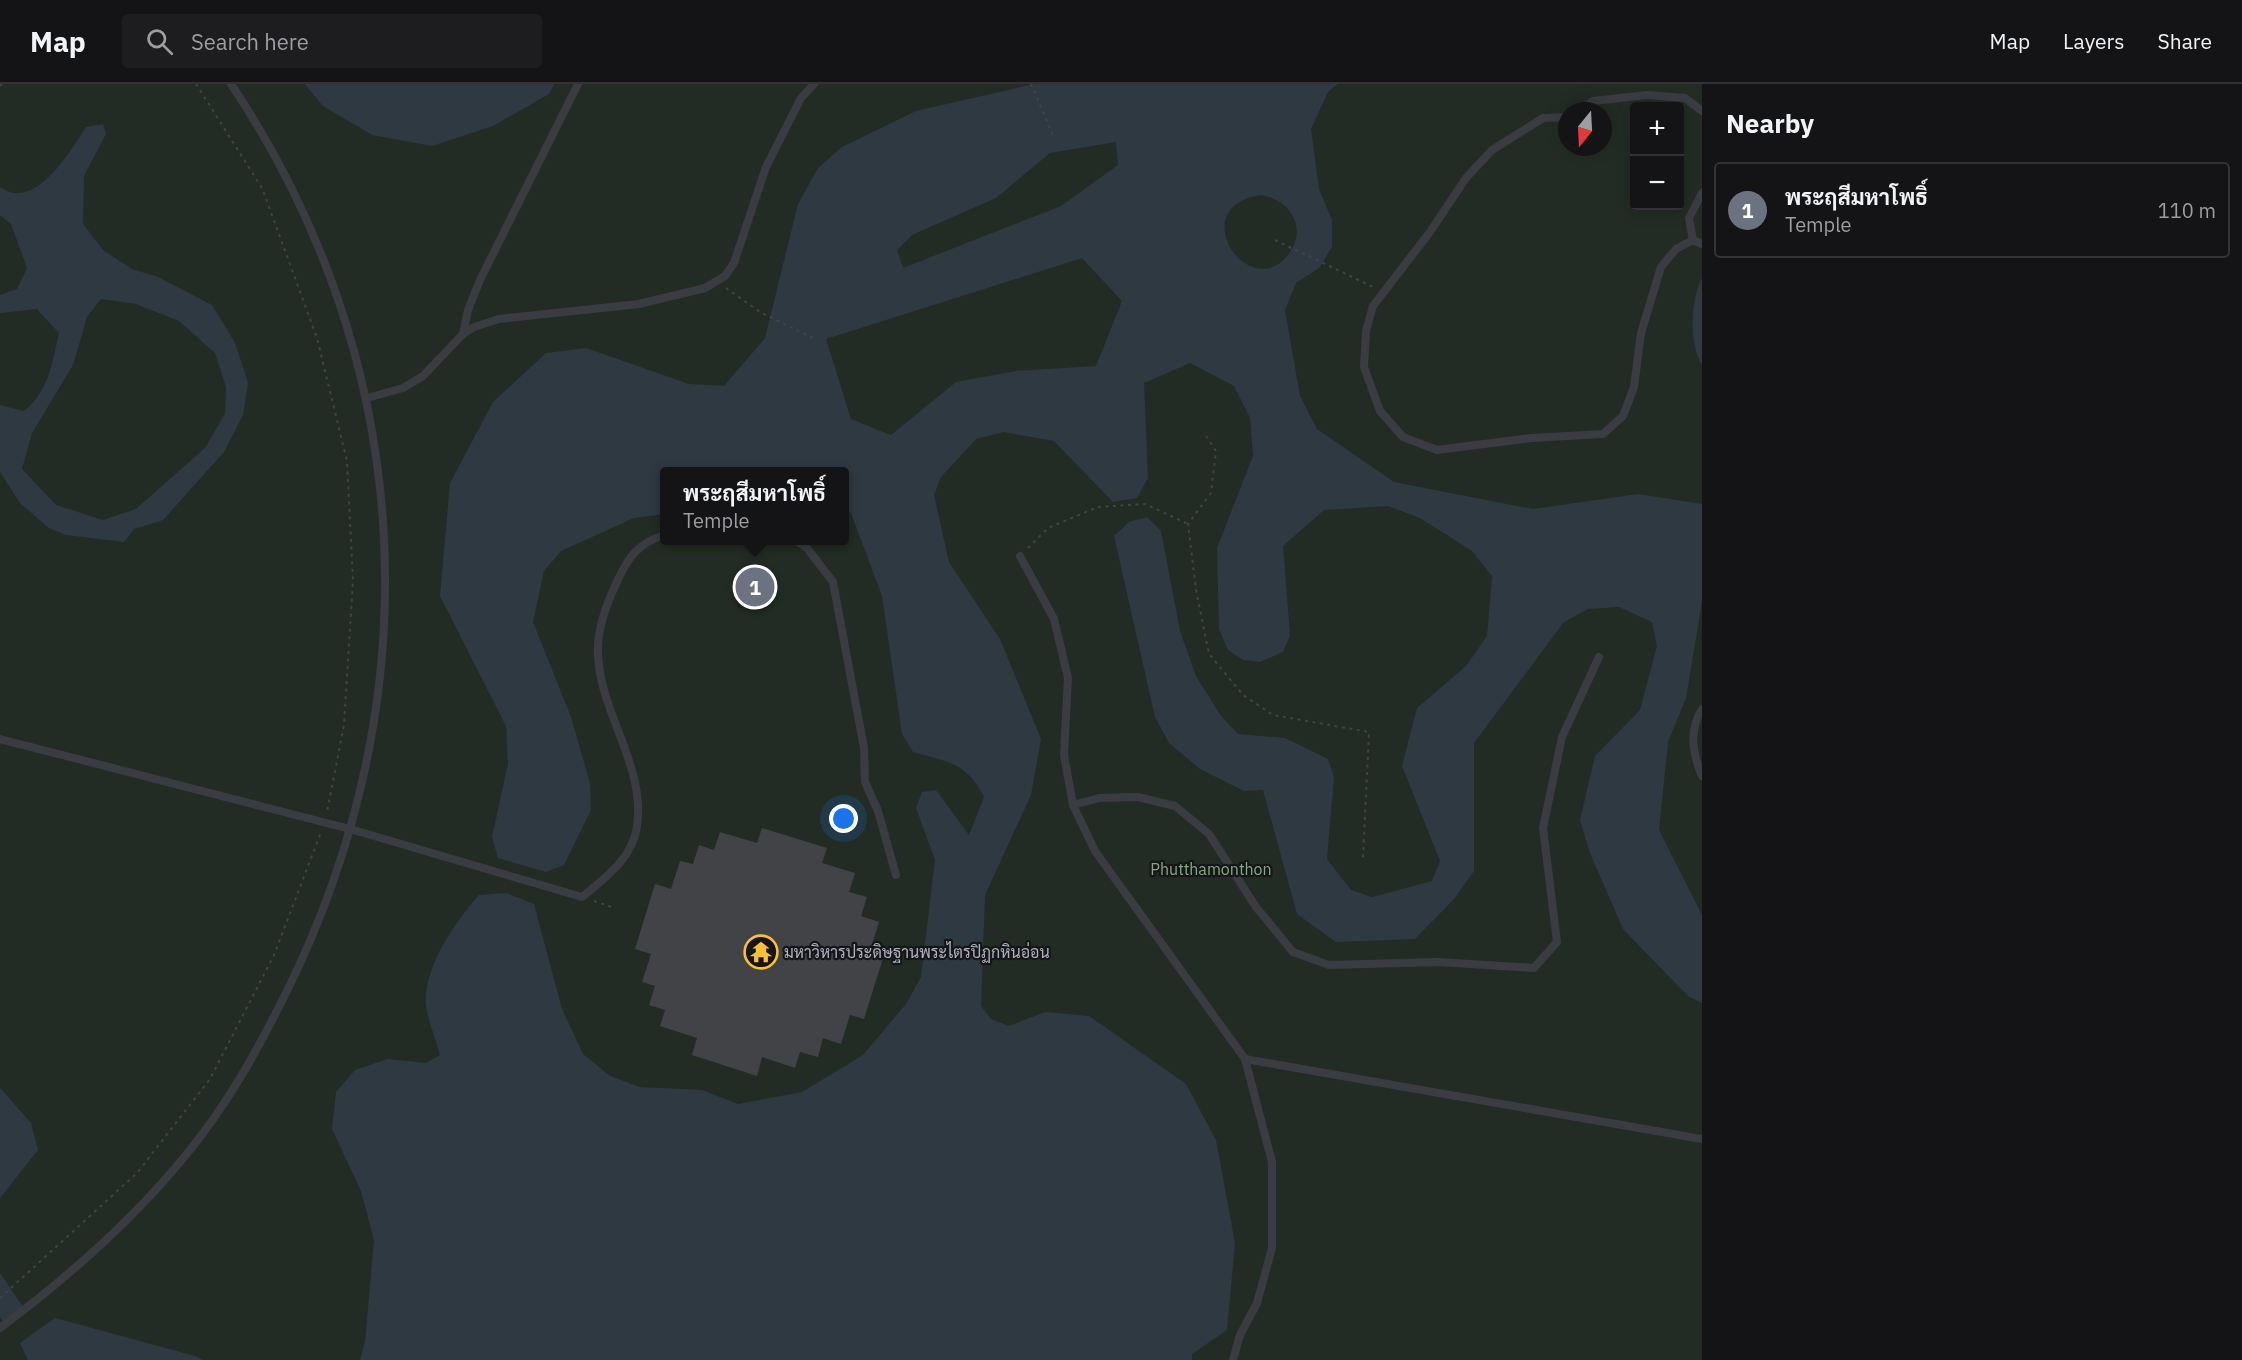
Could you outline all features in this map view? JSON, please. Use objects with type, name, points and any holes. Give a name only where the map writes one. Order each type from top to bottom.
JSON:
[{"type":"lane","points":[[0,1328],[43,1295],[145,1202],[188,1153],[226,1101],[262,1041],[299,966],[329,895],[350,830],[375,716],[384,629],[386,552],[380,471],[367,398],[326,260],[295,192],[258,123],[231,84]]},
{"type":"lane","points":[[463,334],[468,310],[480,280],[578,84]]},
{"type":"lane","points":[[367,398],[403,388],[423,376],[463,334],[474,327],[499,319],[639,304],[705,288],[725,276],[734,263],[766,167],[801,98],[814,84]]},
{"type":"lane","points":[[1592,102],[1647,95],[1685,98],[1702,111]]},
{"type":"lane","points":[[1558,117],[1543,117],[1492,150],[1466,178],[1430,232],[1373,306],[1368,323],[1364,367],[1380,411],[1403,436],[1437,450],[1531,438],[1603,434],[1623,416],[1634,387],[1641,333],[1661,267],[1676,249],[1693,240]]},
{"type":"lane","points":[[1693,240],[1689,218],[1702,193]]},
{"type":"lane","points":[[1693,240],[1702,244]]},
{"type":"lane","points":[[0,739],[325,823],[582,897],[616,870],[637,830],[639,802],[628,756],[606,694],[598,654],[605,607],[628,557],[654,538],[660,536]]},
{"type":"lane","points":[[802,545],[833,582],[864,748],[864,783],[878,811],[896,875]]},
{"type":"lane","points":[[1020,556],[1054,619],[1068,678],[1064,755],[1073,806],[1095,851],[1245,1059],[1272,1162],[1272,1248],[1257,1303],[1240,1335],[1233,1360]]},
{"type":"lane","points":[[1073,806],[1099,798],[1138,797],[1175,806],[1209,834],[1256,907],[1293,952],[1329,965],[1438,962],[1534,968],[1557,942],[1544,828],[1562,737],[1599,657]]},
{"type":"lane","points":[[1702,709],[1698,716],[1692,751],[1702,776]]},
{"type":"lane","points":[[1245,1059],[1702,1139]]},
{"type":"path","points":[[0,1298],[137,1173],[210,1079],[274,955],[325,823],[344,725],[353,580],[347,461],[317,338],[262,188],[196,84]]},
{"type":"path","points":[[1031,84],[1053,135]]},
{"type":"path","points":[[1275,240],[1384,292]]},
{"type":"path","points":[[717,281],[760,312],[817,340]]},
{"type":"path","points":[[1206,436],[1216,451],[1211,493],[1188,525],[1196,590],[1209,654],[1242,695],[1273,715],[1369,732],[1363,858]]},
{"type":"path","points":[[1020,556],[1048,528],[1098,507],[1146,504],[1188,525]]},
{"type":"path","points":[[582,897],[615,908]]},
{"type":"green space","name":"Phutthamonthon","points":[[0,84],[1702,84],[1702,1360],[0,1360]]},
{"type":"shaded area","points":[[305,84],[554,84],[549,94],[493,126],[432,146],[372,135],[323,106]]},
{"type":"shaded area","points":[[1034,84],[1338,84],[1328,92],[1311,129],[1319,189],[1332,220],[1332,247],[1319,268],[1296,283],[1285,310],[1300,396],[1317,429],[1394,482],[1533,509],[1638,494],[1702,504],[1702,602],[1686,698],[1668,742],[1659,830],[1702,915],[1702,1003],[1688,996],[1623,929],[1590,853],[1580,820],[1595,756],[1640,710],[1657,646],[1652,622],[1619,607],[1588,609],[1564,622],[1474,743],[1474,871],[1454,899],[1415,939],[1336,942],[1297,914],[1263,790],[1244,791],[1200,769],[1169,743],[1155,717],[1114,536],[1129,522],[1147,517],[1161,531],[1180,631],[1196,676],[1221,716],[1238,734],[1285,738],[1328,759],[1334,777],[1327,859],[1351,890],[1372,897],[1432,881],[1440,861],[1402,766],[1417,708],[1466,666],[1487,636],[1492,576],[1472,551],[1420,518],[1388,506],[1324,510],[1283,546],[1290,635],[1283,652],[1260,662],[1243,660],[1228,650],[1219,629],[1217,548],[1253,456],[1250,418],[1234,386],[1190,363],[1144,383],[1148,478],[1137,498],[1113,502],[1054,441],[1003,432],[976,439],[941,477],[934,495],[949,562],[1000,639],[1041,739],[1031,795],[985,895],[981,1006],[991,1019],[1009,1026],[1045,1012],[1089,1016],[1186,1084],[1216,1140],[1235,1243],[1227,1330],[1192,1354],[1192,1360],[360,1360],[365,1342],[374,1240],[361,1191],[332,1129],[336,1092],[355,1070],[388,1059],[426,1063],[440,1055],[428,1018],[426,991],[442,946],[460,918],[479,895],[506,893],[534,904],[562,1009],[583,1054],[610,1076],[640,1087],[702,1090],[738,1104],[802,1092],[863,1055],[906,1004],[921,977],[935,860],[916,808],[922,792],[936,790],[969,835],[984,797],[977,785],[963,770],[946,761],[913,752],[902,734],[882,596],[849,511],[849,467],[660,467],[660,515],[634,518],[561,551],[544,571],[533,622],[571,717],[590,783],[591,810],[564,865],[546,872],[498,858],[492,837],[508,764],[506,726],[440,596],[450,483],[493,402],[546,353],[586,348],[689,384],[724,386],[765,338],[798,204],[818,168],[842,147],[916,111]],"holes":[[[1116,142],[1118,165],[1061,206],[903,268],[897,250],[912,235],[996,198],[1050,153]],[[1261,195],[1287,208],[1296,224],[1297,233],[1290,252],[1275,266],[1258,268],[1243,262],[1231,249],[1225,233],[1226,217],[1238,203]],[[1082,258],[1122,301],[1096,366],[1016,371],[956,382],[891,435],[851,419],[826,339]]]},
{"type":"shaded area","points":[[103,124],[106,134],[84,176],[83,224],[103,250],[132,269],[158,277],[212,305],[235,343],[248,383],[243,415],[224,452],[163,520],[134,529],[124,542],[66,535],[49,528],[20,503],[0,472],[0,405],[24,411],[39,395],[48,376],[59,333],[37,309],[0,313],[0,295],[17,289],[27,268],[11,224],[0,215],[0,187],[13,193],[26,192],[39,186],[61,163],[86,127]],"holes":[[[101,299],[136,304],[179,321],[215,353],[226,387],[225,414],[205,448],[136,509],[103,520],[56,505],[22,469],[32,433],[73,365],[87,317]]]},
{"type":"shaded area","points":[[1701,279],[1702,365],[1693,334],[1693,311]]},
{"type":"shaded area","points":[[0,1088],[31,1123],[38,1150],[0,1198]]},
{"type":"shaded area","points":[[0,1273],[23,1307],[6,1323],[0,1318]]},
{"type":"shaded area","points":[[55,1318],[203,1360],[28,1360],[20,1343]]},
{"type":"building","points":[[755,567],[769,572],[774,586],[769,600],[755,605],[741,600],[736,586],[741,572]]},
{"type":"building","name":"มหาวิหารประดิษฐานพระไตรปิฏกหินอ่อน","points":[[762,828],[827,848],[822,863],[855,873],[849,892],[867,897],[861,916],[879,922],[870,951],[884,955],[864,1019],[850,1015],[841,1044],[823,1038],[818,1057],[800,1052],[795,1068],[762,1057],[757,1076],[692,1055],[697,1038],[660,1026],[665,1010],[649,1005],[655,986],[642,982],[651,954],[635,949],[655,884],[671,889],[680,861],[693,864],[699,845],[714,850],[720,832],[757,843]]},
{"type":"place","name":"พระฤสีมหาโพธิ์","points":[[755,587]]},
{"type":"place","name":"มหาวิหารประดิษฐานพระไตรปิฏกหินอ่อน","points":[[761,952]]}]
